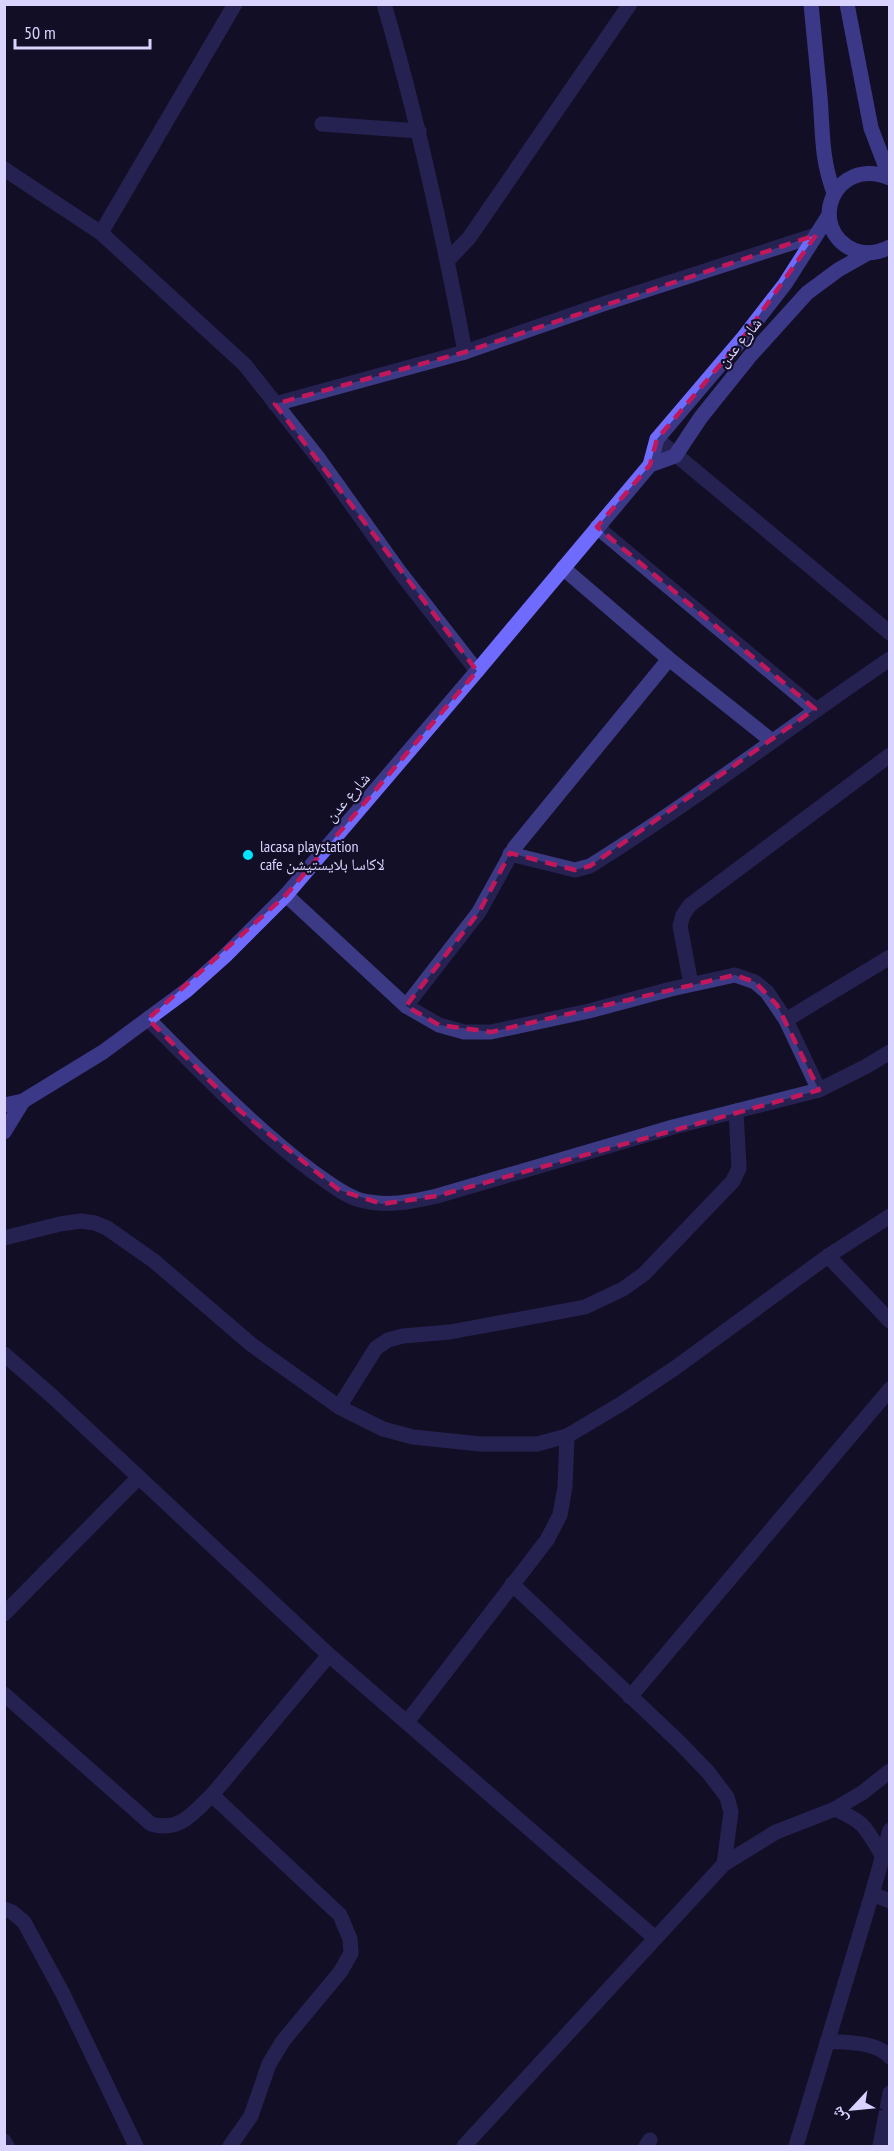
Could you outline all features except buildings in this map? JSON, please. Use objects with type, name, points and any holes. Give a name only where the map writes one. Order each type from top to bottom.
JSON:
[{"type":"street","points":[[101,233],[234,4]]},
{"type":"street","points":[[384,4],[419,131],[448,260],[465,352]]},
{"type":"street","points":[[448,260],[469,238],[630,4]]},
{"type":"street","points":[[811,4],[820,98],[822,148],[825,170],[834,193]]},
{"type":"street","points":[[847,4],[871,128],[890,178]]},
{"type":"street","points":[[322,124],[419,131]]},
{"type":"street","points":[[4,169],[101,233],[245,365],[319,459],[399,571],[477,671]]},
{"type":"street","points":[[882,251],[849,248],[841,242],[831,225],[829,215],[834,193],[841,184],[859,174],[869,172],[890,178]]},
{"type":"street","name":"شارع عدن","points":[[4,1105],[23,1101],[103,1052],[187,990],[286,895],[650,465],[657,440],[785,284],[829,215]]},
{"type":"street","points":[[274,404],[465,352],[606,303],[816,235]]},
{"type":"street","name":"شارع عدن","points":[[650,465],[675,456],[701,417],[750,356],[807,293],[838,270],[882,251]]},
{"type":"street","points":[[657,440],[890,633]]},
{"type":"street","points":[[597,527],[815,710]]},
{"type":"street","points":[[563,568],[669,659],[772,741]]},
{"type":"street","points":[[406,1006],[479,912],[510,854],[669,659]]},
{"type":"street","points":[[510,854],[575,870],[590,866],[681,806],[890,659]]},
{"type":"street","points":[[692,984],[680,926],[683,915],[690,905],[890,755]]},
{"type":"street","points":[[286,895],[406,1006],[439,1025],[464,1032],[490,1032],[589,1011],[735,975],[754,982],[767,992],[786,1020],[819,1090]]},
{"type":"street","points":[[786,1020],[890,957]]},
{"type":"street","points":[[148,1019],[239,1110],[290,1154],[339,1190],[359,1200],[382,1204],[404,1203],[437,1196],[673,1127],[819,1090],[890,1052]]},
{"type":"street","name":"شارع عدن","points":[[4,1132],[23,1101]]},
{"type":"street","points":[[339,1407],[376,1348],[388,1340],[403,1336],[450,1332],[585,1307],[623,1289],[644,1274],[733,1181],[739,1168],[735,1111]]},
{"type":"street","points":[[4,1238],[60,1224],[81,1221],[95,1223],[107,1228],[153,1261],[252,1345],[339,1407],[383,1429],[413,1437],[480,1444],[537,1444],[567,1436],[675,1368],[828,1256],[890,1216]]},
{"type":"street","points":[[828,1256],[890,1321]]},
{"type":"street","points":[[4,1354],[329,1655],[655,1938]]},
{"type":"street","points":[[630,1697],[890,1389]]},
{"type":"street","points":[[407,1722],[547,1540],[560,1515],[565,1486],[567,1436]]},
{"type":"street","points":[[4,1614],[139,1477]]},
{"type":"street","points":[[512,1584],[686,1750],[727,1797],[731,1812],[724,1864]]},
{"type":"street","points":[[4,1694],[151,1824],[164,1827],[175,1825],[190,1816],[212,1795],[329,1655]]},
{"type":"street","points":[[464,2146],[724,1864],[776,1832],[835,1809],[862,1794],[890,1771]]},
{"type":"street","points":[[212,1795],[340,1915],[350,1938],[351,1953],[341,1971],[283,2041],[269,2064],[251,2116],[230,2146]]},
{"type":"street","points":[[835,1809],[864,1824],[882,1855]]},
{"type":"street","points":[[795,2146],[890,1830]]},
{"type":"street","points":[[872,1894],[890,1901]]},
{"type":"street","points":[[4,1909],[12,1912],[24,1922],[63,1994],[136,2146]]},
{"type":"street","points":[[826,2041],[875,2047],[890,2057]]},
{"type":"street","points":[[880,2146],[890,2093]]},
{"type":"street","points":[[4,2141],[7,2146]]},
{"type":"highlighted area","points":[[816,235],[743,338],[657,439],[650,465],[597,527],[815,709],[590,866],[575,870],[510,853],[479,912],[406,1006],[439,1025],[491,1032],[735,975],[755,982],[777,1005],[819,1090],[437,1196],[382,1204],[339,1190],[239,1110],[148,1019],[286,895],[477,671],[275,404],[465,352]]},
{"type":"place","name":"lacasa playstation cafe لاكاسا بلايستيشن","points":[[248,855]]}]
